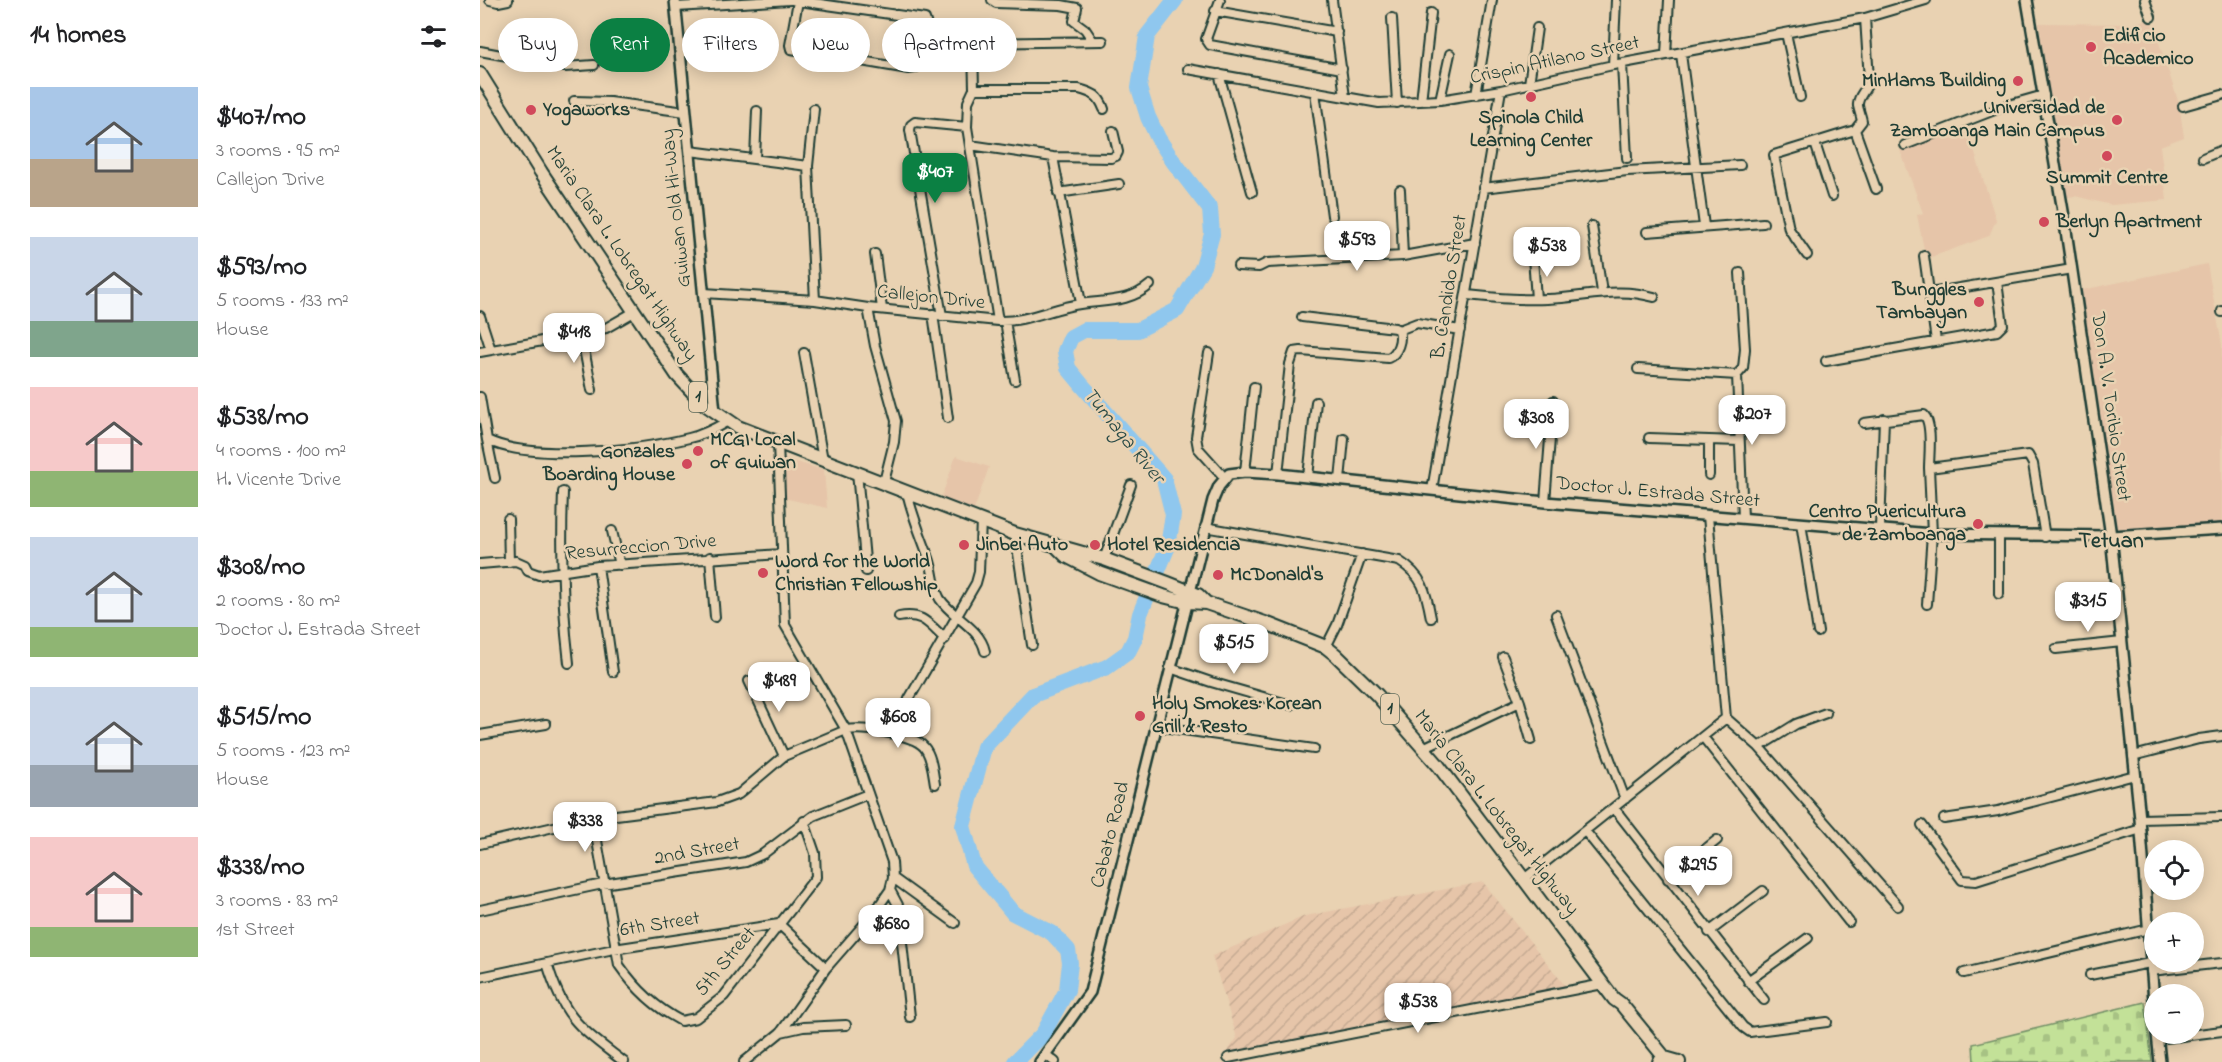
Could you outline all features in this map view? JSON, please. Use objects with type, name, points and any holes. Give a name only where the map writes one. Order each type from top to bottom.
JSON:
[{"type":"highway","name":"Maria Clara L. Lobregat Highway","points":[[480,74],[541,172],[634,312],[677,375],[702,403],[728,421],[778,443],[1014,534],[1070,548],[1168,583],[1188,597]]},
{"type":"highway","name":"Maria Clara L. Lobregat Highway","points":[[1056,546],[1066,556],[1099,573],[1163,596],[1188,597],[1268,624],[1326,647],[1370,688],[1423,748],[1609,992],[1621,1004],[1662,1061],[1679,1062]]},
{"type":"street","points":[[490,0],[498,2],[508,0]]},
{"type":"street","points":[[676,3],[793,0],[925,19],[928,29],[922,57],[915,68],[908,69],[792,49],[790,45],[793,0]]},
{"type":"street","points":[[992,0],[996,3],[1077,4],[1074,21],[1085,29],[1093,41]]},
{"type":"street","points":[[1220,0],[1206,39],[1210,45],[1342,69]]},
{"type":"street","points":[[1332,0],[1345,97]]},
{"type":"street","points":[[1476,95],[1492,0]]},
{"type":"street","points":[[1613,65],[1616,0]]},
{"type":"street","points":[[1666,56],[1669,0]]},
{"type":"street","name":"Crispin Atilano Street","points":[[1188,69],[1397,104],[1440,100],[1476,95],[1613,65],[1865,18],[1926,0]]},
{"type":"street","name":"Don A. V. Toribio Street","points":[[2027,0],[2072,269],[2111,536],[2147,912]]},
{"type":"street","points":[[2145,0],[2151,17]]},
{"type":"street","name":"Guiwan Old Hi-Way","points":[[676,3],[715,412]]},
{"type":"street","points":[[1215,11],[1337,32]]},
{"type":"street","points":[[1421,101],[1431,14]]},
{"type":"street","points":[[1392,18],[1397,104]]},
{"type":"street","points":[[1807,255],[1789,229],[1774,155],[1856,130],[1862,121],[1857,104],[1869,80],[1865,18]]},
{"type":"street","points":[[1529,84],[1537,28]]},
{"type":"street","points":[[1786,33],[1800,97]]},
{"type":"street","name":"Callejon Drive","points":[[704,293],[815,300],[868,308],[1002,321],[966,127],[968,102],[974,89],[973,48],[976,44],[1103,41]]},
{"type":"street","points":[[480,51],[565,67],[590,65]]},
{"type":"street","points":[[1440,100],[1450,54]]},
{"type":"street","points":[[1681,54],[1704,226]]},
{"type":"street","points":[[1622,64],[1627,158]]},
{"type":"street","points":[[1220,74],[1252,192]]},
{"type":"street","points":[[974,89],[1079,89],[1094,93],[1101,99],[1104,109]]},
{"type":"street","name":"B. Candido Street","points":[[1432,489],[1501,90]]},
{"type":"street","points":[[1315,92],[1332,216]]},
{"type":"street","points":[[1905,145],[2005,106],[2044,95]]},
{"type":"street","points":[[2183,106],[2222,95]]},
{"type":"street","points":[[574,102],[610,102],[686,112]]},
{"type":"street","points":[[814,109],[808,166],[815,300]]},
{"type":"street","points":[[755,159],[757,111]]},
{"type":"street","points":[[942,316],[910,126],[915,122],[966,127]]},
{"type":"street","points":[[1856,130],[1876,189]]},
{"type":"street","points":[[970,145],[1053,157],[1116,156],[1118,152],[1113,131]]},
{"type":"street","points":[[1815,142],[1832,196]]},
{"type":"street","points":[[2203,158],[2222,150]]},
{"type":"street","points":[[690,151],[808,166]]},
{"type":"street","points":[[1053,157],[1058,193],[1081,303]]},
{"type":"street","points":[[1483,188],[1627,171],[1740,165]]},
{"type":"street","points":[[1058,193],[1119,184]]},
{"type":"street","points":[[1400,190],[1403,256]]},
{"type":"street","points":[[1647,232],[1763,223]]},
{"type":"street","points":[[1592,226],[1602,292]]},
{"type":"street","points":[[1238,266],[1259,267],[1267,263],[1403,256],[1475,243]]},
{"type":"street","points":[[875,254],[882,309]]},
{"type":"street","points":[[1924,256],[1936,341]]},
{"type":"street","points":[[1533,258],[1536,299]]},
{"type":"street","points":[[1930,293],[2072,269]]},
{"type":"street","points":[[1740,273],[1744,349],[1743,368],[1737,375],[1743,518]]},
{"type":"street","points":[[1826,361],[2000,329],[2002,325],[1997,282]]},
{"type":"street","points":[[1015,380],[1002,321],[1028,318],[1081,303],[1114,302],[1140,294],[1150,285]]},
{"type":"street","points":[[1467,295],[1536,299],[1602,292],[1636,292],[1654,297]]},
{"type":"street","points":[[868,308],[875,346],[896,421],[894,442],[884,482]]},
{"type":"street","points":[[480,351],[581,334],[614,325],[634,312]]},
{"type":"street","points":[[933,314],[948,418]]},
{"type":"street","points":[[480,316],[491,350]]},
{"type":"street","points":[[1302,317],[1350,321],[1399,330],[1417,323],[1461,330]]},
{"type":"street","points":[[1278,474],[1290,364],[1294,352],[1391,358],[1401,337],[1399,330]]},
{"type":"street","points":[[581,334],[592,390]]},
{"type":"street","points":[[804,352],[823,460]]},
{"type":"street","points":[[1188,597],[1212,500],[1224,477],[1198,448],[1196,437],[1209,353]]},
{"type":"street","points":[[1638,369],[1737,375]]},
{"type":"street","points":[[1245,472],[1254,387]]},
{"type":"street","points":[[480,397],[481,421],[495,478]]},
{"type":"street","points":[[1545,501],[1553,401]]},
{"type":"street","points":[[1308,477],[1316,402]]},
{"type":"street","points":[[1864,423],[1920,415],[1928,418],[1932,534],[1927,604]]},
{"type":"street","points":[[1880,528],[1884,419]]},
{"type":"street","points":[[487,440],[515,449],[553,452],[635,449],[692,438],[728,421]]},
{"type":"street","points":[[1649,438],[1739,441]]},
{"type":"street","points":[[1340,480],[1344,439]]},
{"type":"street","points":[[1709,440],[1709,475]]},
{"type":"street","points":[[744,1062],[781,1032],[826,968],[874,913],[890,890],[893,878],[892,862],[846,730],[785,625],[778,443]]},
{"type":"street","points":[[1929,468],[2028,455],[2033,464],[2044,537]]},
{"type":"street","points":[[857,472],[866,571]]},
{"type":"street","name":"Doctor J. Estrada Street","points":[[1224,477],[1245,472],[1278,474],[1708,516],[1880,528],[1932,534],[2111,536],[2222,529]]},
{"type":"street","points":[[1104,559],[1131,486]]},
{"type":"street","points":[[563,492],[562,572],[568,663]]},
{"type":"street","points":[[907,492],[914,520],[930,560],[939,597],[956,617],[977,634],[985,651]]},
{"type":"street","points":[[1708,516],[1726,718],[1759,747],[1898,906]]},
{"type":"street","points":[[480,564],[509,562],[508,519]]},
{"type":"street","points":[[900,725],[909,699],[976,583],[979,572],[981,520]]},
{"type":"street","points":[[1802,523],[1818,632]]},
{"type":"street","points":[[1206,527],[1399,561],[1413,570],[1426,595],[1431,618]]},
{"type":"street","points":[[612,531],[620,565]]},
{"type":"street","points":[[1014,534],[1032,645]]},
{"type":"street","points":[[1999,536],[1999,594]]},
{"type":"street","name":"Resurreccion Drive","points":[[509,562],[521,562],[533,574],[598,566],[781,554]]},
{"type":"street","points":[[1326,647],[1337,625],[1362,554]]},
{"type":"street","points":[[710,557],[715,617]]},
{"type":"street","points":[[598,566],[613,672]]},
{"type":"street","name":"Cabato Road","points":[[1043,1058],[1090,992],[1188,597]]},
{"type":"street","points":[[899,617],[911,614],[921,617],[945,639]]},
{"type":"street","points":[[1556,615],[1625,800]]},
{"type":"street","points":[[2056,649],[2122,642]]},
{"type":"street","points":[[1503,657],[1531,740]]},
{"type":"street","points":[[1170,668],[1292,705]]},
{"type":"street","points":[[749,681],[784,756]]},
{"type":"street","points":[[1423,748],[1520,702]]},
{"type":"street","points":[[1759,747],[1796,724],[1826,713]]},
{"type":"street","points":[[1523,880],[1726,718]]},
{"type":"street","points":[[480,735],[546,724]]},
{"type":"street","points":[[1156,726],[1314,749]]},
{"type":"street","points":[[480,844],[592,818],[717,802],[739,794],[784,756],[846,730],[873,731],[920,743],[929,756],[935,784]]},
{"type":"street","points":[[2133,756],[2199,739],[2222,736]]},
{"type":"street","points":[[1703,737],[1849,922]]},
{"type":"street","points":[[1944,819],[1998,811],[2135,775]]},
{"type":"street","name":"2nd Street","points":[[480,910],[603,884],[746,862],[763,854],[804,821],[819,812],[868,794]]},
{"type":"street","points":[[1614,808],[1764,1000]]},
{"type":"street","points":[[2140,819],[2222,816]]},
{"type":"street","points":[[592,818],[614,949]]},
{"type":"street","name":"5th Street","points":[[614,949],[619,965],[631,982],[671,1016],[681,1021],[696,1018],[724,996],[816,877],[815,853],[804,821]]},
{"type":"street","points":[[1922,825],[1962,880],[1968,882],[2140,829]]},
{"type":"street","points":[[1585,831],[1743,1027],[1750,1032],[1757,1032],[1827,1022]]},
{"type":"street","points":[[1668,879],[1717,840]]},
{"type":"street","points":[[893,878],[955,923]]},
{"type":"street","points":[[890,890],[898,905],[910,1017]]},
{"type":"street","points":[[1709,932],[1763,891]]},
{"type":"street","points":[[779,924],[826,968]]},
{"type":"street","name":"6th Street","points":[[480,977],[614,949],[779,924]]},
{"type":"street","points":[[1964,973],[2144,930]]},
{"type":"street","points":[[1748,981],[1808,938]]},
{"type":"street","points":[[547,963],[565,1010],[580,1028],[624,1062]]},
{"type":"street","points":[[2204,964],[2222,963]]},
{"type":"street","points":[[2090,975],[2144,968]]},
{"type":"street","points":[[1228,1058],[1609,992]]},
{"type":"street","points":[[781,1032],[803,1027],[846,1025]]},
{"type":"street","points":[[2204,1032],[2222,1031]]},
{"type":"street","points":[[2159,1044],[2160,1062]]},
{"type":"street","points":[[1043,1058],[1055,1062]]},
{"type":"shaded area","name":"Universidad de Zamboanga Main Campus","points":[[2151,18],[2179,104],[2184,137],[2160,146],[2167,200],[2111,205],[2075,196],[2062,198],[2039,23],[2133,24]]},
{"type":"shaded area","points":[[1967,128],[1996,220],[1989,236],[1926,259],[1917,215],[1923,213],[1900,150]]},
{"type":"shaded area","points":[[2207,264],[2222,345],[2222,526],[2112,533],[2077,291]]},
{"type":"shaded area","points":[[956,456],[989,467],[974,510],[941,498]]},
{"type":"shaded area","points":[[782,458],[824,470],[827,508],[784,498]]},
{"type":"shaded area","points":[[1483,882],[1571,993],[1220,1062],[1237,1038],[1212,956],[1305,916]]},
{"type":"green space","points":[[2144,1002],[2144,1044],[2150,1044],[2152,1062],[1974,1062],[1973,1044]]},
{"type":"waterway","name":"Tumaga River","points":[[1015,1062],[1043,1034],[1067,990],[1070,963],[1068,950],[1052,933],[1013,913],[974,866],[963,826],[984,747],[1033,695],[1107,667],[1128,652],[1135,638],[1140,614],[1168,546],[1173,515],[1164,479],[1068,368],[1065,351],[1071,337],[1084,330],[1138,330],[1177,310],[1203,266],[1212,234],[1210,209],[1158,138],[1148,117],[1139,88],[1147,36],[1175,0]]},
{"type":"place","name":"Edificio Academico","points":[[2091,47]]},
{"type":"place","name":"MinHams Building","points":[[2018,81]]},
{"type":"place","name":"Spinola Child Learning Center","points":[[1531,97]]},
{"type":"place","name":"Yogaworks","points":[[531,110]]},
{"type":"place","name":"Universidad de Zamboanga Main Campus","points":[[2117,120]]},
{"type":"place","name":"Summit Centre","points":[[2107,156]]},
{"type":"place","name":"Berlyn Apartment","points":[[2044,222]]},
{"type":"place","name":"Bunggles Tambayan","points":[[1979,302]]},
{"type":"place","name":"MCGI Local of Guiwan","points":[[698,451]]},
{"type":"place","name":"Gonzales Boarding House","points":[[687,464]]},
{"type":"place","name":"Centro Puericultura de Zamboanga","points":[[1978,524]]},
{"type":"place","name":"Jinbei Auto","points":[[964,545]]},
{"type":"place","name":"Hotel Residencia","points":[[1095,545]]},
{"type":"place","name":"Word for the World Christian Fellowship","points":[[763,573]]},
{"type":"place","name":"McDonald's","points":[[1218,575]]},
{"type":"place","name":"Holy Smokes: Korean Grill & Resto","points":[[1140,716]]},
{"type":"district","name":"Tetuan","points":[[2111,542]]}]
